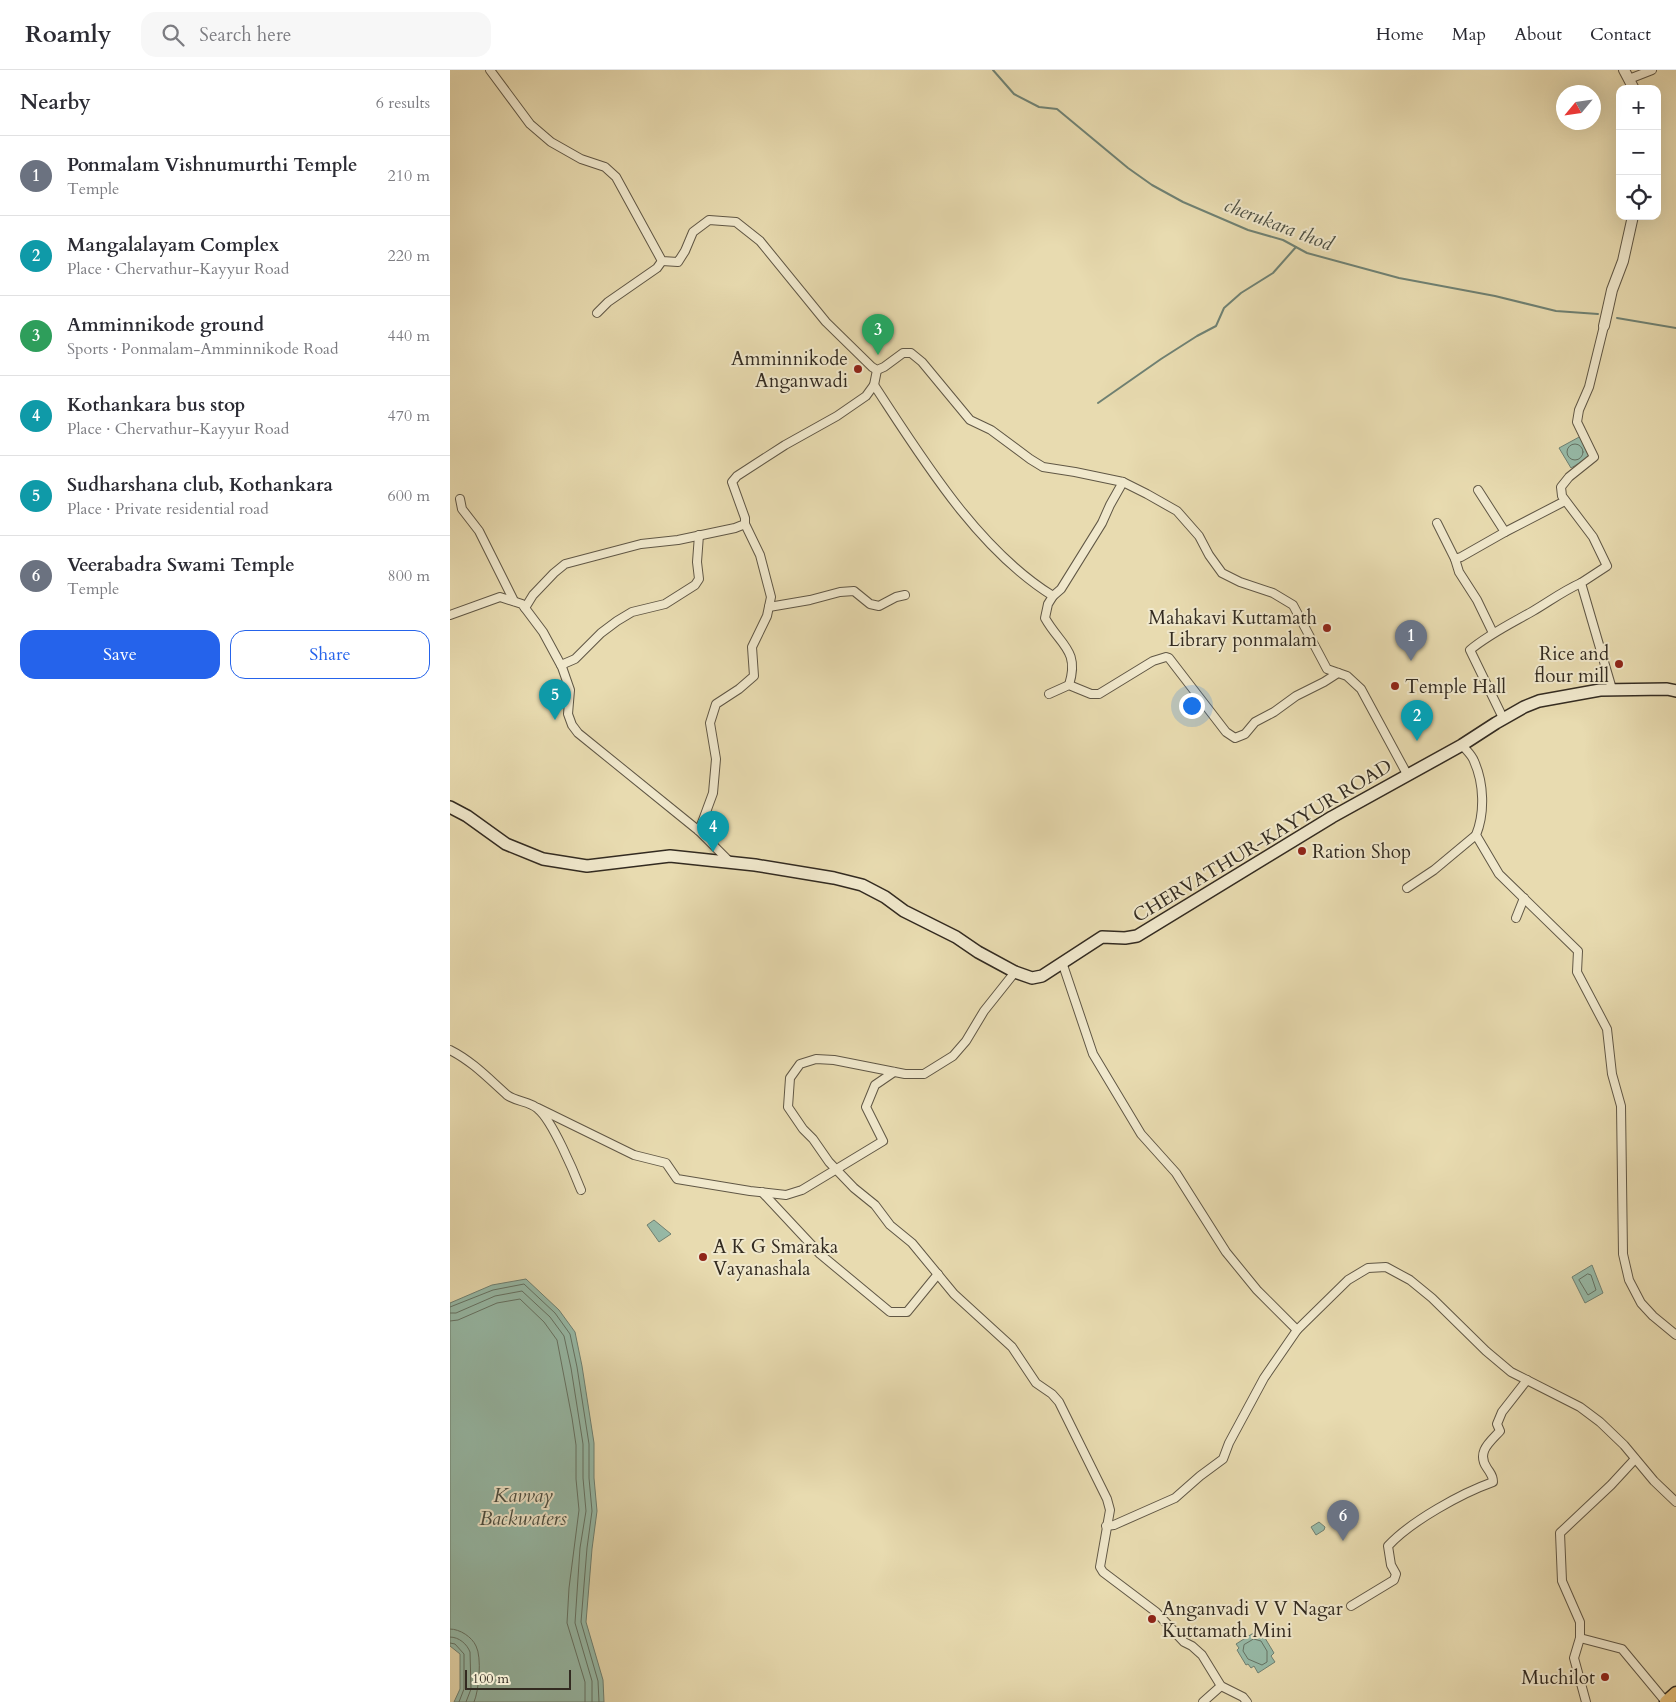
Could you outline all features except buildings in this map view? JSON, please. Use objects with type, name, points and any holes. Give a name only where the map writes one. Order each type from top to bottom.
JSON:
[{"type":"highway","points":[[1666,1702],[1676,1694]]},
{"type":"main road","name":"CHERVATHUR-KAYYUR ROAD","points":[[450,807],[467,816],[506,844],[543,859],[587,866],[670,856],[730,862],[834,878],[862,885],[885,897],[904,911],[956,938],[978,952],[1015,972],[1032,978],[1042,976],[1102,937],[1125,938],[1136,936],[1332,816],[1462,745],[1503,718],[1538,701],[1612,689],[1676,691]]},
{"type":"street","points":[[490,70],[530,124],[551,142],[581,159],[605,168],[616,177],[662,261]]},
{"type":"street","points":[[1626,74],[1652,70]]},
{"type":"street","points":[[662,261],[678,262],[693,232],[709,220],[736,222],[760,241],[826,322],[877,370]]},
{"type":"street","points":[[1503,718],[1470,650],[1493,633],[1607,566],[1593,537],[1562,496],[1561,487],[1569,477],[1594,457],[1578,422],[1579,410],[1589,387],[1612,290],[1623,261],[1632,220]]},
{"type":"street","points":[[597,313],[608,302],[657,268],[662,261]]},
{"type":"street","points":[[877,370],[884,367],[903,352],[912,353],[922,362],[970,420],[991,430],[1043,467],[1123,482],[1177,511],[1199,536],[1209,555],[1222,573],[1240,582],[1273,593],[1293,605],[1327,669],[1347,676],[1360,689],[1406,774]]},
{"type":"street","points":[[699,831],[712,793],[716,759],[710,723],[716,704],[754,676],[752,647],[767,616],[771,598],[763,564],[745,524],[745,518],[732,482],[737,476],[784,445],[837,416],[866,396],[874,385],[877,370]]},
{"type":"street","points":[[874,385],[925,463],[979,532],[1032,582],[1053,596]]},
{"type":"street","points":[[1069,686],[1073,672],[1072,658],[1059,636],[1052,631],[1045,618],[1048,604],[1061,589],[1102,523],[1123,482]]},
{"type":"street","points":[[1478,490],[1505,532]]},
{"type":"street","points":[[460,499],[462,509],[480,531],[514,601]]},
{"type":"street","points":[[1455,558],[1461,557],[1566,501]]},
{"type":"street","points":[[525,608],[533,595],[554,572],[565,564],[641,544],[699,536],[745,524]]},
{"type":"street","points":[[1437,524],[1455,558],[1459,572],[1477,600],[1493,633]]},
{"type":"street","points":[[561,665],[575,659],[601,633],[632,612],[666,604],[695,585],[700,579],[697,562],[699,536]]},
{"type":"street","points":[[1581,583],[1612,689]]},
{"type":"street","points":[[769,607],[854,591],[870,604],[879,606],[906,594]]},
{"type":"street","points":[[450,615],[500,597],[522,604],[543,632],[561,665],[570,690],[568,714],[578,733],[699,831],[730,862]]},
{"type":"street","points":[[1049,694],[1069,686],[1091,694],[1099,694],[1153,661],[1166,657],[1169,658],[1226,732],[1235,738],[1245,734],[1255,722],[1274,712],[1296,696],[1338,673]]},
{"type":"street","points":[[1407,888],[1434,870],[1476,835],[1482,822],[1481,783],[1474,760],[1462,745]]},
{"type":"street","points":[[1476,835],[1499,874],[1578,951],[1577,972],[1607,1029],[1612,1074],[1621,1106],[1623,1254],[1630,1280],[1641,1303],[1676,1335]]},
{"type":"street","points":[[1516,918],[1524,898]]},
{"type":"street","points":[[1062,962],[1093,1054],[1142,1134],[1176,1173],[1226,1252],[1257,1290],[1297,1330]]},
{"type":"street","points":[[1015,972],[984,1011],[966,1041],[953,1056],[924,1074],[905,1074],[834,1060],[816,1059],[800,1064],[790,1078],[788,1106],[803,1129],[836,1169],[854,1188],[875,1205],[890,1226],[912,1243],[961,1301],[1012,1347],[1036,1383],[1052,1394],[1059,1402],[1108,1499],[1110,1510],[1100,1567],[1115,1581],[1156,1612],[1184,1642],[1202,1655],[1222,1686],[1243,1697],[1247,1702]]},
{"type":"street","points":[[450,1050],[482,1072],[509,1097],[538,1108],[634,1155],[666,1163],[678,1179],[786,1194],[802,1190],[883,1141],[866,1107],[875,1085],[894,1072]]},
{"type":"street","points":[[538,1108],[545,1116],[581,1190]]},
{"type":"street","points":[[762,1192],[820,1254],[890,1312],[907,1312],[938,1274]]},
{"type":"street","points":[[1106,1526],[1114,1526],[1175,1498],[1200,1476],[1223,1460],[1229,1442],[1264,1378],[1297,1330],[1348,1280],[1368,1268],[1386,1267],[1410,1280],[1432,1298],[1486,1351],[1512,1372],[1580,1407],[1600,1422],[1624,1445],[1634,1459],[1676,1502]]},
{"type":"street","points":[[1350,1606],[1394,1580],[1396,1574],[1391,1565],[1388,1546],[1395,1538],[1438,1509],[1479,1487],[1493,1482],[1493,1475],[1485,1465],[1482,1455],[1483,1449],[1500,1431],[1497,1424],[1502,1412],[1528,1380]]},
{"type":"street","points":[[1586,1702],[1574,1658],[1580,1638],[1580,1622],[1562,1581],[1560,1533],[1611,1485],[1634,1459]]},
{"type":"street","points":[[1580,1638],[1622,1649],[1666,1702]]},
{"type":"street","points":[[1203,1702],[1222,1686]]},
{"type":"water","points":[[1581,436],[1591,456],[1571,468],[1559,448]]},
{"type":"water","points":[[654,1220],[671,1234],[659,1242],[647,1225]]},
{"type":"water","points":[[1592,1265],[1603,1293],[1585,1303],[1572,1277]]},
{"type":"water","name":"Kavvay Backwaters","points":[[526,1279],[559,1310],[575,1332],[582,1366],[594,1443],[594,1478],[597,1511],[586,1622],[603,1680],[604,1702],[454,1702],[460,1689],[460,1654],[450,1646],[450,1303],[492,1285]]},
{"type":"water","points":[[1319,1522],[1325,1527],[1324,1530],[1316,1535],[1311,1527]]},
{"type":"water","points":[[1255,1632],[1258,1635],[1262,1633],[1274,1653],[1271,1656],[1275,1662],[1258,1673],[1254,1666],[1251,1668],[1248,1664],[1246,1665],[1237,1650],[1239,1648],[1236,1644]]},
{"type":"waterway","name":"cherukara thod","points":[[993,70],[1014,94],[1039,107],[1057,109],[1128,168],[1152,185],[1183,202],[1248,230],[1283,240],[1307,253],[1399,278],[1495,296],[1556,311],[1598,314]]},
{"type":"waterway","points":[[1098,403],[1161,359],[1216,326],[1224,308],[1241,293],[1273,273],[1296,247]]},
{"type":"waterway","points":[[1617,318],[1676,328]]},
{"type":"place","name":"Amminnikode ground","points":[[878,355]]},
{"type":"place","name":"Amminnikode Anganwadi","points":[[858,369]]},
{"type":"place","name":"Mahakavi Kuttamath Library ponmalam","points":[[1327,628]]},
{"type":"place","name":"Ponmalam Vishnumurthi Temple","points":[[1411,661]]},
{"type":"place","name":"Rice and flour mill","points":[[1619,664]]},
{"type":"place","name":"Temple Hall","points":[[1395,686]]},
{"type":"place","name":"Sudharshana club, Kothankara","points":[[555,720]]},
{"type":"place","name":"Mangalalayam Complex","points":[[1417,741]]},
{"type":"place","name":"Ration Shop","points":[[1302,851]]},
{"type":"place","name":"Kothankara bus stop","points":[[713,852]]},
{"type":"place","name":"A K G Smaraka Vayanashala","points":[[703,1257]]},
{"type":"place","name":"Veerabadra Swami Temple","points":[[1343,1541]]},
{"type":"place","name":"Anganvadi V V Nagar Kuttamath Mini","points":[[1152,1619]]},
{"type":"place","name":"Muchilot","points":[[1605,1677]]}]
